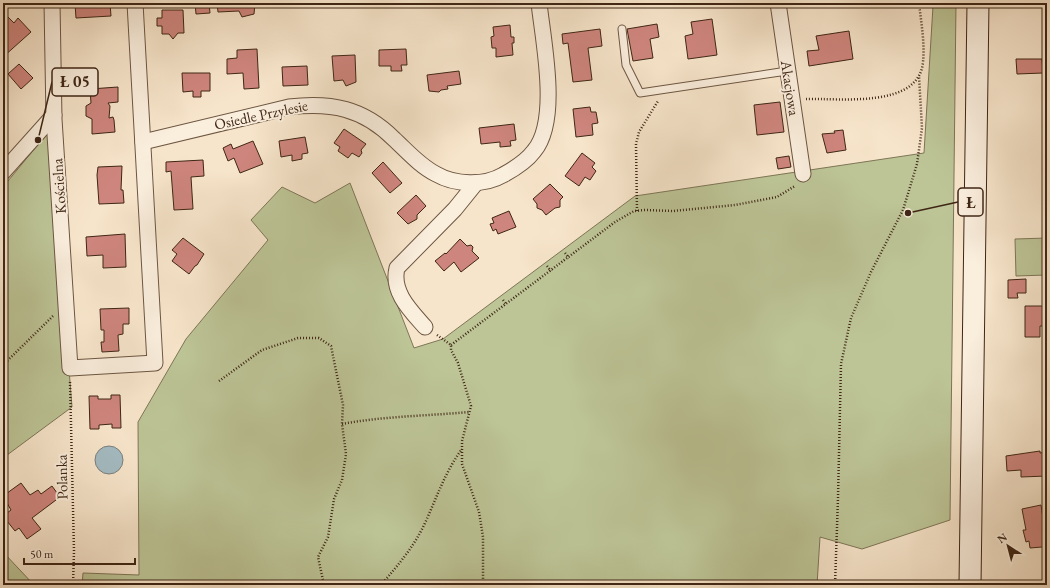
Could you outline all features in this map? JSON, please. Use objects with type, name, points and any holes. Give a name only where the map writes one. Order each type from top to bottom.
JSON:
[{"type":"main road","points":[[970,585],[978,3]]},
{"type":"street","name":"Kościelna","points":[[52,3],[54,115],[70,368]]},
{"type":"street","points":[[70,368],[155,363],[135,3]]},
{"type":"street","name":"Osiedle Przylesie","points":[[143,142],[289,107],[313,104],[334,106],[359,114],[374,122],[420,163],[436,175],[452,180],[476,183],[498,178],[519,166],[535,151],[544,133],[548,100],[539,3]]},
{"type":"street","name":"Akacjowa","points":[[778,3],[803,174]]},
{"type":"street","points":[[3,172],[54,115]]},
{"type":"street","points":[[425,327],[404,303],[394,278],[397,268],[455,209],[476,183]]},
{"type":"lane","points":[[622,29],[626,65],[640,93],[787,71]]},
{"type":"path","points":[[835,585],[841,364],[851,318],[871,272],[903,210],[917,164],[922,128],[919,76],[923,62],[919,3]]},
{"type":"path","points":[[791,99],[861,98],[894,95],[910,87],[919,76]]},
{"type":"path","points":[[637,211],[636,144],[639,132],[664,90]]},
{"type":"path","points":[[483,585],[483,537],[479,512],[462,464],[462,441],[471,406],[458,363],[451,350],[451,345],[615,222],[637,211],[673,211],[720,207],[777,197],[795,186],[803,174]]},
{"type":"path","points":[[564,253],[569,258]]},
{"type":"path","points":[[547,266],[551,271]]},
{"type":"path","points":[[503,300],[506,304]]},
{"type":"path","points":[[3,365],[66,303]]},
{"type":"path","points":[[218,381],[262,350],[298,338],[318,338],[332,346],[343,406],[342,424],[346,454],[342,480],[334,499],[328,537],[318,557],[324,585]]},
{"type":"path","name":"Polanka","points":[[70,368],[74,551],[73,585]]},
{"type":"path","points":[[342,424],[366,420],[469,412]]},
{"type":"path","points":[[381,585],[409,553],[425,523],[450,465],[462,449]]},
{"type":"green space","points":[[935,3],[956,3],[950,520],[862,549],[820,537],[817,585],[82,585],[83,573],[139,575],[138,422],[186,339],[268,240],[251,220],[282,187],[315,203],[350,183],[414,348],[443,339],[635,196],[924,153],[933,6]]},
{"type":"green space","points":[[50,130],[72,407],[3,458],[3,187]]},
{"type":"green space","points":[[1047,238],[1047,275],[1016,276],[1015,239]]},
{"type":"green space","points":[[3,552],[34,585],[3,585]]},
{"type":"water","points":[[109,446],[115,447],[119,450],[122,454],[122,466],[119,470],[115,473],[109,474],[103,473],[99,470],[96,466],[95,460],[96,454],[99,450],[103,447]]},
{"type":"building","points":[[110,3],[111,16],[76,18],[75,4]]},
{"type":"building","points":[[195,3],[209,3],[210,13],[196,14]]},
{"type":"building","points":[[217,3],[255,3],[254,14],[242,17],[239,11],[218,12]]},
{"type":"building","points":[[162,10],[183,10],[184,33],[178,33],[173,39],[169,34],[162,34],[162,26],[157,26],[157,18],[162,18]]},
{"type":"building","points":[[4,13],[14,23],[18,18],[31,32],[3,57],[3,14]]},
{"type":"building","points":[[712,19],[717,55],[688,59],[685,36],[693,34],[691,22]]},
{"type":"building","points":[[657,24],[659,37],[650,39],[653,58],[633,61],[627,29]]},
{"type":"building","points":[[510,25],[511,37],[514,37],[514,43],[512,43],[513,55],[496,57],[496,48],[492,48],[491,37],[494,36],[493,27]]},
{"type":"building","points":[[600,29],[602,46],[588,48],[592,80],[573,82],[568,43],[563,44],[562,34]]},
{"type":"building","points":[[849,31],[853,59],[809,66],[807,51],[819,50],[816,36]]},
{"type":"building","points":[[257,49],[259,88],[244,89],[243,73],[227,74],[227,59],[237,58],[237,50]]},
{"type":"building","points":[[406,49],[407,65],[401,65],[402,71],[391,71],[391,66],[379,66],[379,50]]},
{"type":"building","points":[[355,55],[356,82],[346,86],[343,80],[334,81],[332,56]]},
{"type":"building","points":[[1016,59],[1042,59],[1043,73],[1017,74]]},
{"type":"building","points":[[19,64],[33,78],[21,89],[8,74]]},
{"type":"building","points":[[307,66],[308,85],[283,86],[282,67]]},
{"type":"building","points":[[459,71],[461,84],[447,86],[448,89],[441,90],[439,92],[429,91],[427,75]]},
{"type":"building","points":[[182,73],[210,73],[210,91],[201,91],[201,97],[193,97],[193,91],[183,92]]},
{"type":"building","points":[[118,87],[118,102],[108,103],[110,106],[109,118],[113,117],[115,132],[92,134],[92,119],[86,116],[86,106],[91,103],[90,89]]},
{"type":"building","points":[[780,102],[784,132],[757,135],[754,105]]},
{"type":"building","points":[[590,107],[591,112],[596,112],[598,123],[592,124],[593,135],[576,137],[573,109]]},
{"type":"building","points":[[514,124],[516,140],[510,141],[511,146],[500,147],[500,142],[481,144],[479,128]]},
{"type":"building","points":[[344,129],[366,144],[361,150],[362,153],[359,157],[352,153],[348,158],[338,151],[340,147],[334,143]]},
{"type":"building","points":[[843,130],[846,150],[827,153],[822,134],[835,133],[834,131]]},
{"type":"building","points":[[305,137],[308,153],[302,154],[302,159],[292,161],[292,155],[281,157],[279,141]]},
{"type":"building","points":[[253,141],[263,164],[240,173],[234,158],[228,161],[223,148],[231,144],[233,149]]},
{"type":"building","points":[[582,153],[595,163],[592,167],[596,171],[590,180],[585,177],[579,186],[565,176]]},
{"type":"building","points":[[789,156],[791,167],[778,169],[776,158]]},
{"type":"building","points":[[203,160],[204,176],[191,177],[193,209],[174,210],[171,171],[166,172],[166,162]]},
{"type":"building","points":[[383,162],[402,183],[390,193],[372,173]]},
{"type":"building","points":[[122,166],[121,190],[123,190],[124,203],[99,204],[97,175],[98,167]]},
{"type":"building","points":[[550,184],[563,197],[560,200],[560,207],[555,208],[546,215],[542,210],[537,208],[537,204],[533,199]]},
{"type":"building","points":[[416,195],[426,206],[417,215],[417,219],[408,224],[397,213]]},
{"type":"building","points":[[509,211],[516,227],[498,234],[496,229],[493,231],[490,224],[494,223],[492,218]]},
{"type":"building","points":[[125,234],[126,267],[103,268],[103,255],[87,256],[86,237]]},
{"type":"building","points":[[183,238],[204,254],[189,274],[172,261],[177,254],[172,250]]},
{"type":"building","points":[[460,239],[467,246],[471,245],[473,247],[472,251],[479,258],[461,272],[454,262],[444,271],[435,261],[445,253],[446,254]]},
{"type":"building","points":[[1026,279],[1026,293],[1017,293],[1018,298],[1008,298],[1008,280]]},
{"type":"building","points":[[1025,306],[1047,306],[1047,326],[1040,326],[1040,337],[1025,337]]},
{"type":"building","points":[[129,308],[129,324],[123,324],[123,334],[118,335],[119,351],[102,352],[101,342],[104,342],[104,330],[101,330],[100,309]]},
{"type":"building","points":[[111,395],[120,395],[121,428],[112,428],[112,424],[99,425],[99,429],[90,429],[89,396],[98,396],[98,399],[111,399]]},
{"type":"building","points":[[1040,451],[1040,453],[1047,452],[1047,476],[1021,477],[1021,470],[1007,471],[1006,456]]},
{"type":"building","points":[[21,483],[30,495],[38,490],[41,494],[52,486],[60,497],[32,518],[41,529],[27,539],[19,528],[15,531],[3,516],[11,510],[3,496]]},
{"type":"building","points":[[1041,505],[1043,518],[1046,518],[1047,523],[1047,544],[1042,547],[1030,548],[1029,541],[1026,542],[1023,530],[1026,530],[1022,509]]},
{"type":"place","name":"Ł 05","points":[[38,140]]},
{"type":"place","name":"Ł","points":[[908,213]]}]
